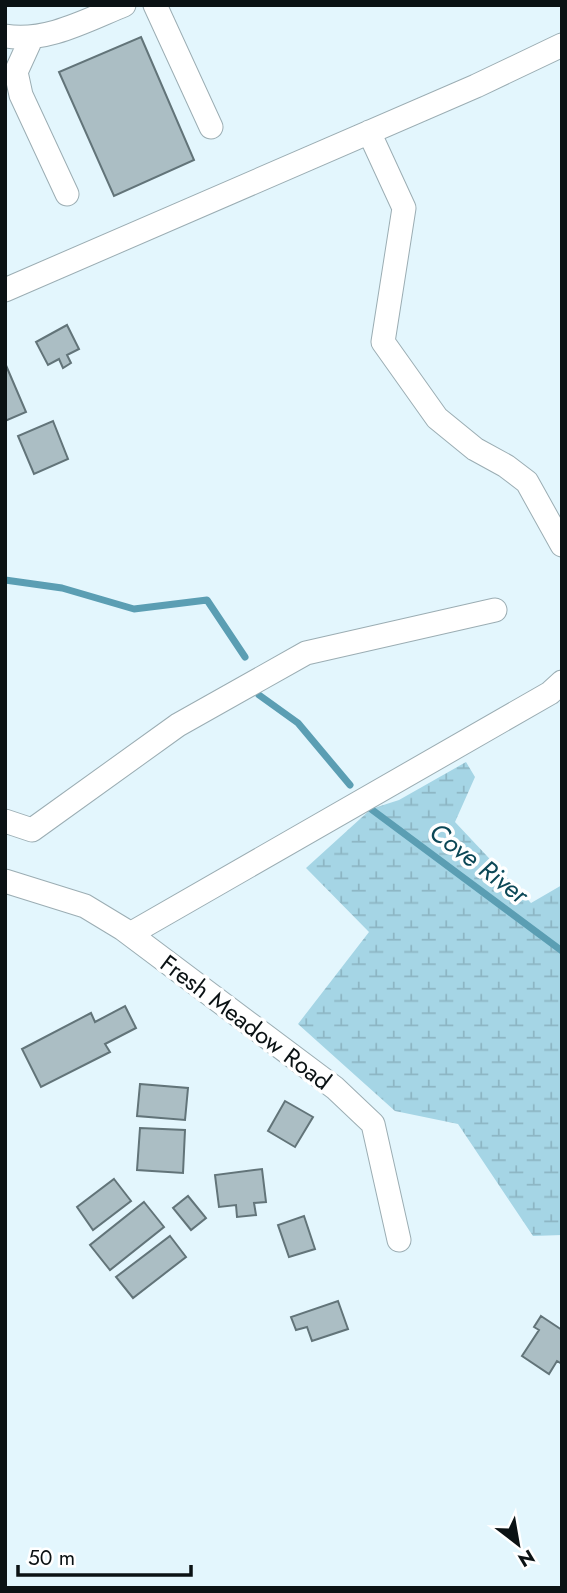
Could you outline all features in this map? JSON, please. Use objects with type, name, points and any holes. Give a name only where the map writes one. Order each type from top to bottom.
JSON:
[{"type":"street","points":[[5,36],[32,37],[65,29],[124,5]]},
{"type":"street","points":[[155,5],[211,127]]},
{"type":"street","points":[[32,37],[16,72],[21,95],[67,194]]},
{"type":"street","points":[[5,290],[562,45]]},
{"type":"street","points":[[369,132],[404,208],[383,342],[437,418],[475,449],[506,466],[527,482],[562,545]]},
{"type":"street","points":[[5,821],[32,830],[178,725],[306,653],[495,610]]},
{"type":"street","points":[[130,934],[550,693],[562,682]]},
{"type":"street","name":"Fresh Meadow Road","points":[[5,881],[85,906],[130,934],[335,1088],[373,1124],[399,1240]]},
{"type":"green space","points":[[466,762],[475,777],[455,822],[531,903],[562,885],[562,1235],[533,1236],[458,1124],[395,1111],[298,1024],[369,932],[306,868],[371,809],[399,800]]},
{"type":"building","points":[[141,37],[194,160],[114,196],[59,72]]},
{"type":"building","points":[[67,325],[79,349],[67,355],[71,363],[63,368],[59,359],[48,365],[36,342]]},
{"type":"building","points":[[5,363],[26,412],[5,421]]},
{"type":"building","points":[[53,421],[68,459],[34,474],[18,436]]},
{"type":"building","points":[[125,1006],[136,1028],[105,1044],[110,1052],[41,1087],[22,1049],[91,1013],[95,1022]]},
{"type":"building","points":[[140,1084],[188,1088],[185,1120],[137,1116]]},
{"type":"building","points":[[285,1101],[313,1117],[295,1147],[268,1131]]},
{"type":"building","points":[[140,1128],[185,1130],[183,1173],[137,1170]]},
{"type":"building","points":[[262,1169],[266,1202],[254,1203],[256,1215],[237,1217],[236,1205],[219,1207],[215,1175]]},
{"type":"building","points":[[114,1179],[131,1201],[93,1230],[77,1207]]},
{"type":"building","points":[[188,1196],[206,1218],[191,1230],[173,1208]]},
{"type":"building","points":[[144,1202],[164,1227],[110,1270],[90,1245]]},
{"type":"building","points":[[304,1216],[315,1249],[289,1257],[278,1225]]},
{"type":"building","points":[[170,1236],[186,1257],[133,1298],[116,1277]]},
{"type":"building","points":[[338,1301],[348,1329],[312,1341],[307,1327],[296,1330],[291,1317]]},
{"type":"building","points":[[541,1316],[562,1330],[562,1364],[557,1361],[549,1374],[522,1356],[539,1330],[534,1327]]},
{"type":"waterway","name":"Cove River","points":[[5,580],[62,588],[134,609],[207,600],[245,657]]},
{"type":"waterway","name":"Cove River","points":[[259,695],[298,723],[350,785]]},
{"type":"waterway","name":"Cove River","points":[[371,809],[562,951]]}]
